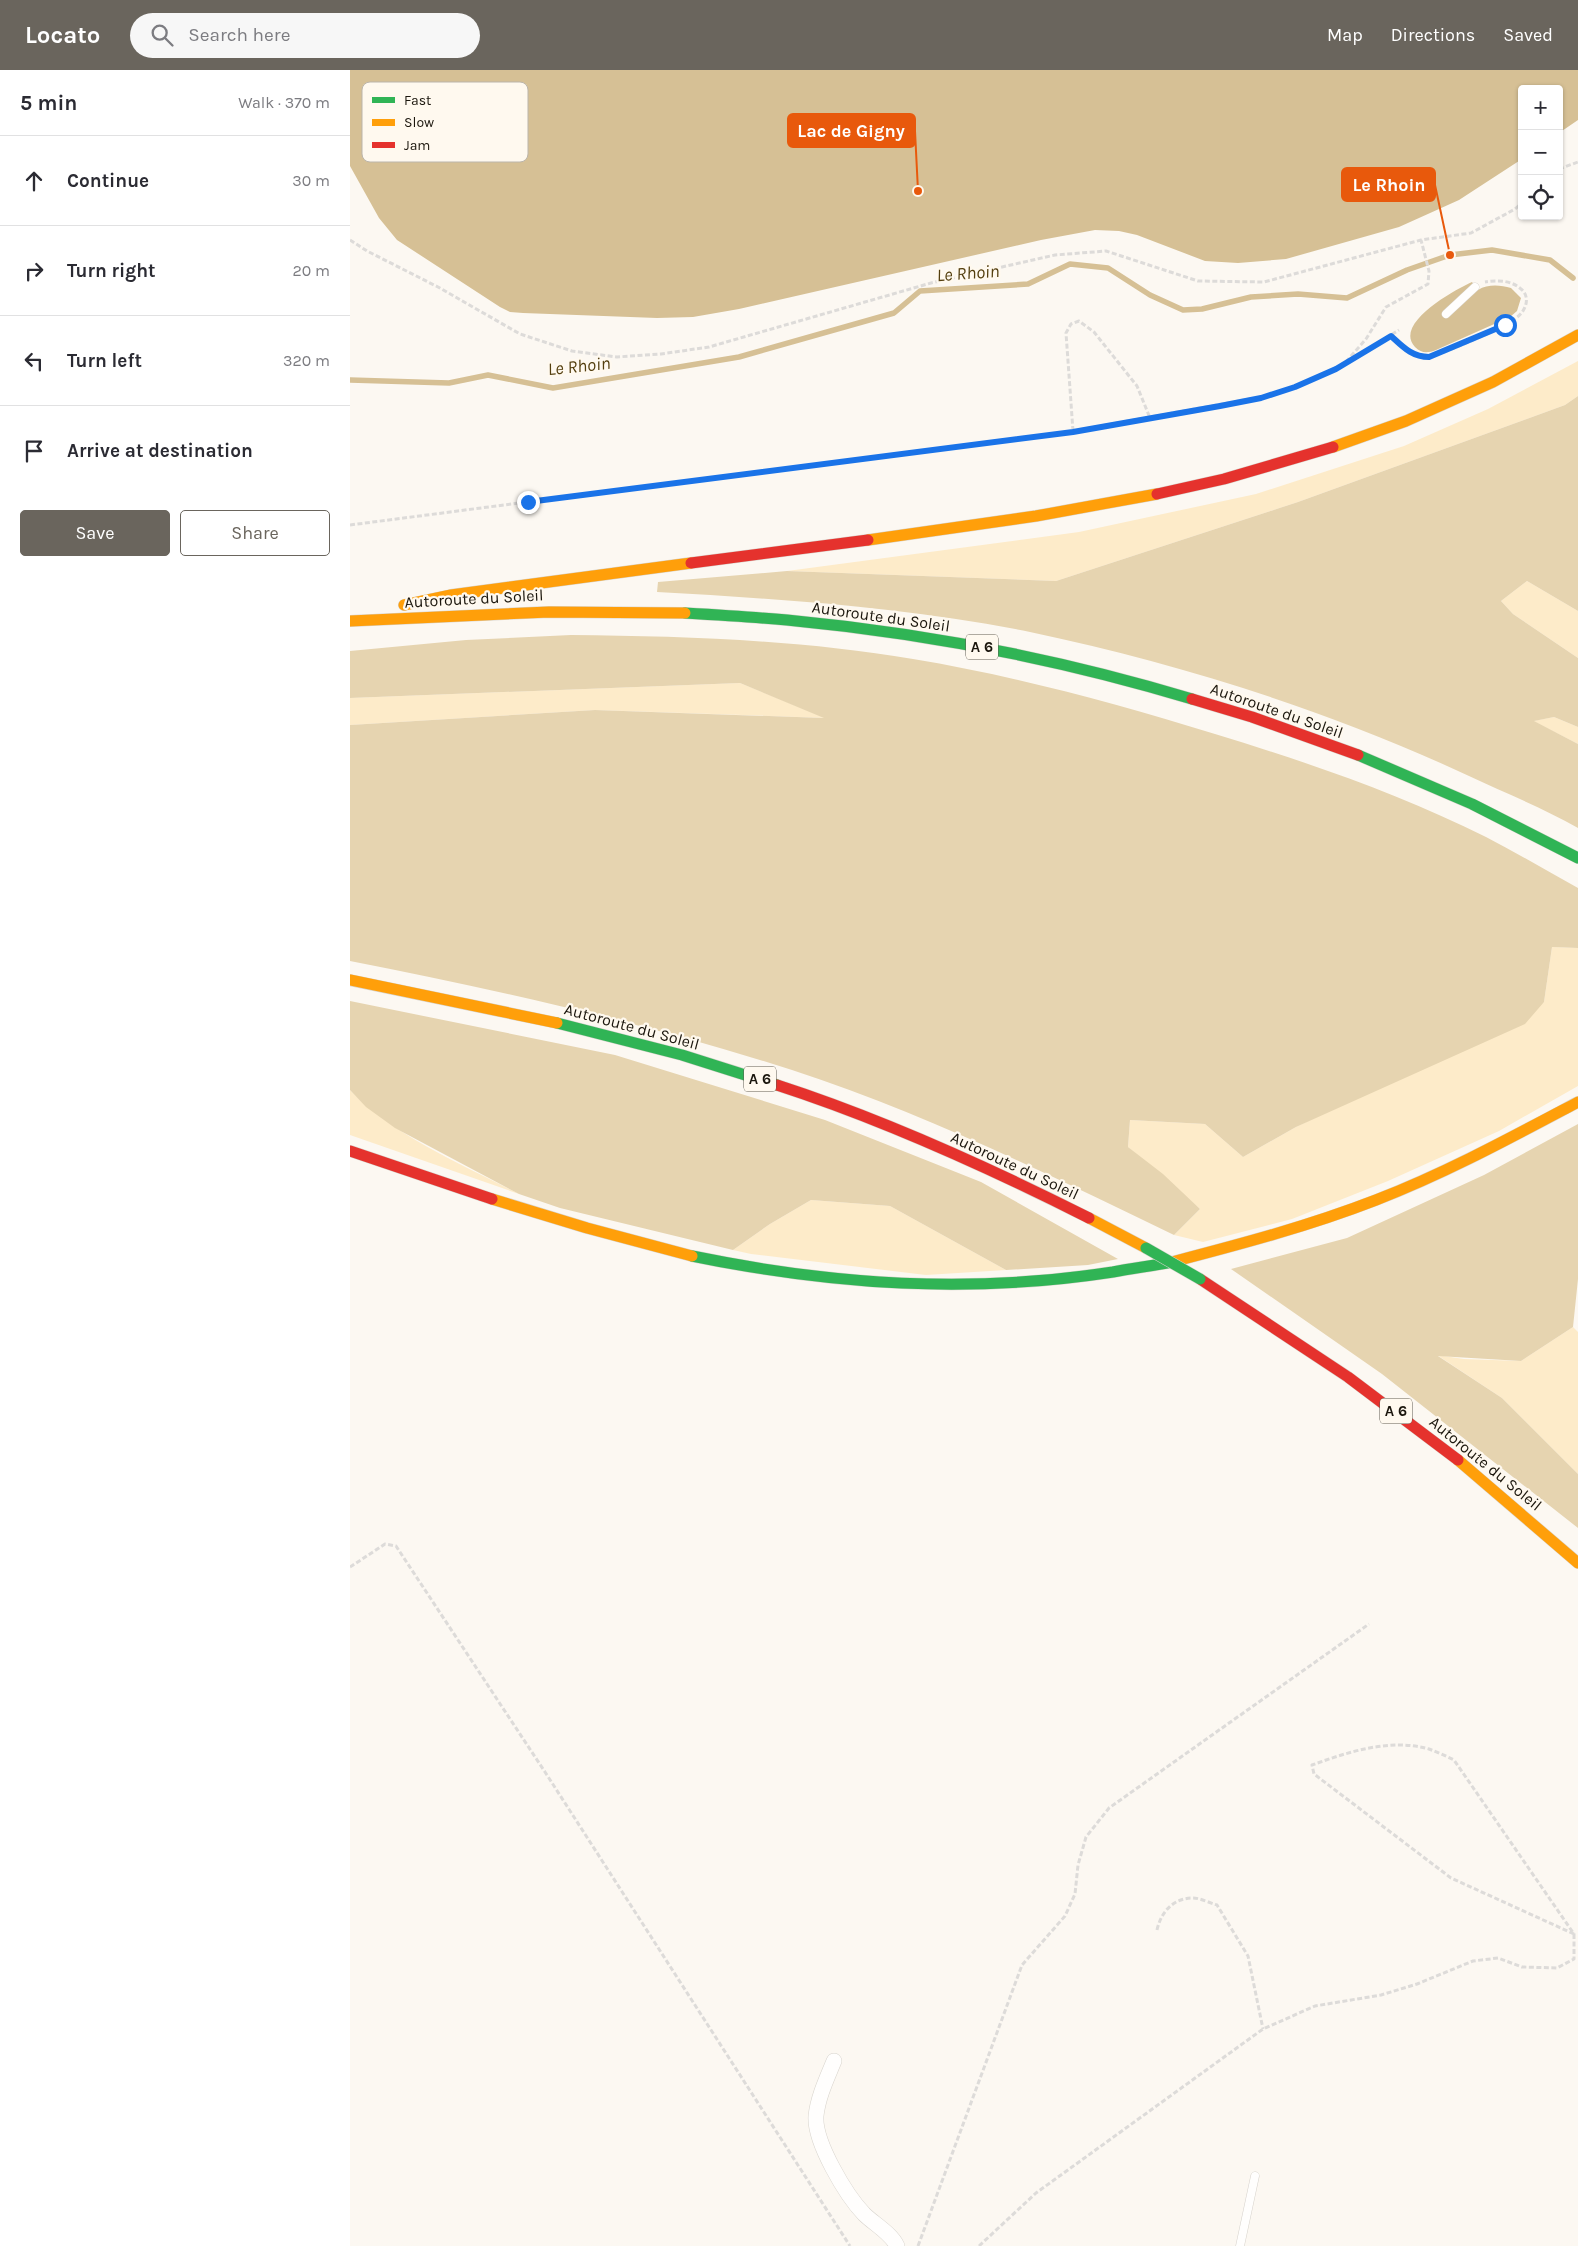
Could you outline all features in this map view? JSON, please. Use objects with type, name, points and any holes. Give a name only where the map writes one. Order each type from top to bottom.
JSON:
[{"type":"highway","points":[[350,616],[451,595],[974,526],[1083,510],[1184,490],[1284,464],[1367,437],[1478,389],[1578,335]]},
{"type":"highway","name":"Autoroute du Soleil","points":[[350,621],[523,612],[669,612],[809,622],[900,633],[990,649],[1132,682],[1288,730],[1374,762],[1432,787],[1506,821],[1578,858]]},
{"type":"highway","name":"Autoroute du Soleil","points":[[350,980],[559,1022],[687,1057],[797,1092],[872,1119],[962,1157],[1066,1206],[1200,1279],[1288,1334],[1405,1418],[1488,1484],[1578,1563]]},
{"type":"highway","points":[[350,1151],[584,1227],[698,1257],[769,1271],[842,1281],[914,1285],[986,1285],[1059,1280],[1131,1270],[1209,1254],[1272,1238],[1341,1215],[1399,1192],[1473,1157],[1578,1102]]},
{"type":"street","points":[[834,2061],[823,2087],[816,2116],[819,2133],[836,2175],[864,2213],[897,2246]]},
{"type":"lane","points":[[1446,314],[1475,287]]},
{"type":"lane","points":[[1240,2246],[1255,2176]]},
{"type":"path","points":[[1563,168],[1578,162]]},
{"type":"path","points":[[350,240],[520,334],[572,351],[617,357],[709,348],[931,283],[1055,255],[1106,251],[1198,281],[1264,282],[1346,258],[1421,240],[1471,233],[1518,206]]},
{"type":"path","points":[[1344,364],[1366,340],[1386,307],[1428,284],[1430,278],[1421,240]]},
{"type":"path","points":[[1391,336],[1409,352],[1418,357],[1429,357],[1505,325],[1517,318],[1526,303],[1526,296],[1523,291],[1507,282],[1483,282],[1475,287]]},
{"type":"path","points":[[1073,432],[1066,333],[1071,324],[1079,321],[1094,332],[1137,386],[1150,418]]},
{"type":"path","points":[[350,525],[1073,432],[1261,398],[1295,387],[1344,364],[1399,330]]},
{"type":"path","points":[[350,1566],[385,1544],[396,1546],[546,1772],[850,2246]]},
{"type":"path","points":[[918,2246],[1022,1965],[1065,1916],[1075,1894],[1078,1865],[1086,1837],[1109,1808],[1370,1624]]},
{"type":"path","points":[[979,2246],[1036,2192],[1263,2029],[1314,2006],[1381,1995],[1417,1984],[1473,1961],[1498,1958],[1522,1967],[1556,1968],[1574,1959],[1574,1934],[1454,1760],[1428,1749],[1396,1745],[1348,1752],[1312,1765],[1314,1774],[1452,1878],[1574,1934]]},
{"type":"path","points":[[1157,1930],[1160,1917],[1171,1904],[1194,1898],[1217,1905],[1248,1956],[1263,2029]]},
{"type":"shaded area","points":[[350,70],[1578,70],[1578,120],[1563,130],[1563,85],[1518,85],[1518,162],[1459,200],[1399,227],[1286,259],[1238,263],[1205,261],[1137,235],[1119,231],[1095,230],[1041,240],[739,309],[693,317],[657,318],[523,313],[510,312],[500,307],[397,240],[379,218],[350,166]]},
{"type":"shaded area","points":[[1472,282],[1478,290],[1494,286],[1511,288],[1521,298],[1517,311],[1510,317],[1436,350],[1425,352],[1415,347],[1410,338],[1412,328],[1419,318],[1440,300]]},
{"type":"shaded area","points":[[1578,361],[1578,396],[1565,405],[1298,502],[1056,581],[787,571],[1079,532],[1256,494],[1404,446],[1488,409]]},
{"type":"shaded area","points":[[1578,396],[1578,611],[1527,581],[1501,601],[1513,614],[1578,658],[1578,727],[1554,717],[1534,721],[1578,744],[1578,828],[1538,807],[1416,752],[1309,710],[1199,674],[1143,659],[1030,632],[937,616],[844,605],[657,592],[658,582],[787,571],[1056,581],[1298,502],[1565,405]]},
{"type":"shaded area","points":[[1527,581],[1578,611],[1578,658],[1513,614],[1501,601]]},
{"type":"shaded area","points":[[571,635],[657,636],[785,643],[913,659],[1065,691],[1250,745],[1353,780],[1453,821],[1509,849],[1578,888],[1578,948],[1552,947],[1544,1002],[1525,1024],[1296,1127],[1243,1157],[1205,1124],[1130,1120],[1128,1147],[1163,1174],[1200,1209],[1174,1235],[938,1125],[890,1105],[792,1070],[683,1037],[573,1009],[350,961],[350,725],[595,710],[824,718],[740,683],[350,698],[350,651],[466,640]]},
{"type":"shaded area","points":[[740,683],[826,718],[595,710],[350,725],[350,698]]},
{"type":"shaded area","points":[[1554,717],[1578,727],[1578,744],[1533,721]]},
{"type":"shaded area","points":[[1552,947],[1578,948],[1578,1086],[1499,1131],[1388,1181],[1292,1219],[1203,1242],[1174,1235],[1200,1209],[1128,1147],[1130,1120],[1205,1124],[1243,1157],[1296,1127],[1544,1002]]},
{"type":"shaded area","points":[[350,1001],[615,1055],[825,1120],[981,1182],[1118,1259],[1088,1265],[1006,1270],[890,1206],[811,1200],[770,1224],[733,1250],[560,1208],[519,1194],[395,1128],[366,1107],[350,1090]]},
{"type":"shaded area","points":[[350,1090],[368,1107],[408,1136],[519,1194],[350,1135]]},
{"type":"shaded area","points":[[1578,1124],[1578,1279],[1573,1327],[1521,1361],[1438,1356],[1502,1398],[1578,1474],[1578,1528],[1382,1374],[1231,1269],[1347,1238],[1484,1175]]},
{"type":"shaded area","points":[[811,1200],[890,1206],[1006,1270],[926,1275],[751,1254],[733,1250],[770,1224]]},
{"type":"shaded area","points":[[1573,1327],[1578,1332],[1578,1474],[1502,1398],[1437,1355],[1464,1359],[1521,1361]]},
{"type":"waterway","name":"Le Rhoin","points":[[350,380],[449,383],[488,375],[553,388],[739,357],[894,313],[920,291],[1028,284],[1070,264],[1108,268],[1150,295],[1183,310],[1202,309],[1251,297],[1298,294],[1347,298],[1407,270],[1450,255],[1492,250],[1550,260],[1573,278]]},
{"type":"traffic: fast","points":[[685,613],[838,625],[941,640],[1042,660],[1192,699]]},
{"type":"traffic: fast","points":[[1358,755],[1472,804],[1578,858]]},
{"type":"traffic: fast","points":[[557,1023],[682,1055],[777,1085]]},
{"type":"traffic: fast","points":[[1146,1248],[1200,1279]]},
{"type":"traffic: fast","points":[[692,1256],[797,1274],[849,1280],[954,1284],[1060,1279],[1172,1262]]},
{"type":"traffic: slow","points":[[1333,447],[1406,421],[1493,382],[1578,335]]},
{"type":"traffic: slow","points":[[868,540],[1036,516],[1157,494]]},
{"type":"traffic: slow","points":[[404,605],[451,595],[691,563]]},
{"type":"traffic: slow","points":[[350,621],[549,612],[685,613]]},
{"type":"traffic: slow","points":[[350,980],[557,1023]]},
{"type":"traffic: slow","points":[[1172,1262],[1300,1226],[1376,1200],[1453,1166],[1578,1102]]},
{"type":"traffic: slow","points":[[492,1199],[587,1228],[692,1256]]},
{"type":"traffic: slow","points":[[1089,1218],[1146,1248]]},
{"type":"traffic: slow","points":[[1458,1460],[1578,1563]]},
{"type":"traffic: jam","points":[[1157,494],[1224,479],[1333,447]]},
{"type":"traffic: jam","points":[[691,563],[868,540]]},
{"type":"traffic: jam","points":[[1192,699],[1252,717],[1358,755]]},
{"type":"traffic: jam","points":[[777,1085],[897,1129],[1013,1181],[1089,1218]]},
{"type":"traffic: jam","points":[[350,1151],[492,1199]]},
{"type":"traffic: jam","points":[[1200,1279],[1348,1377],[1458,1460]]},
{"type":"place","name":"Lac de Gigny","points":[[918,191]]},
{"type":"place","name":"Le Rhoin","points":[[1450,255]]},
{"type":"route","points":[[528,502],[826,462],[1073,432],[1220,406],[1261,398],[1295,387],[1336,369],[1391,336],[1409,352],[1418,357],[1429,357],[1505,325]]}]
